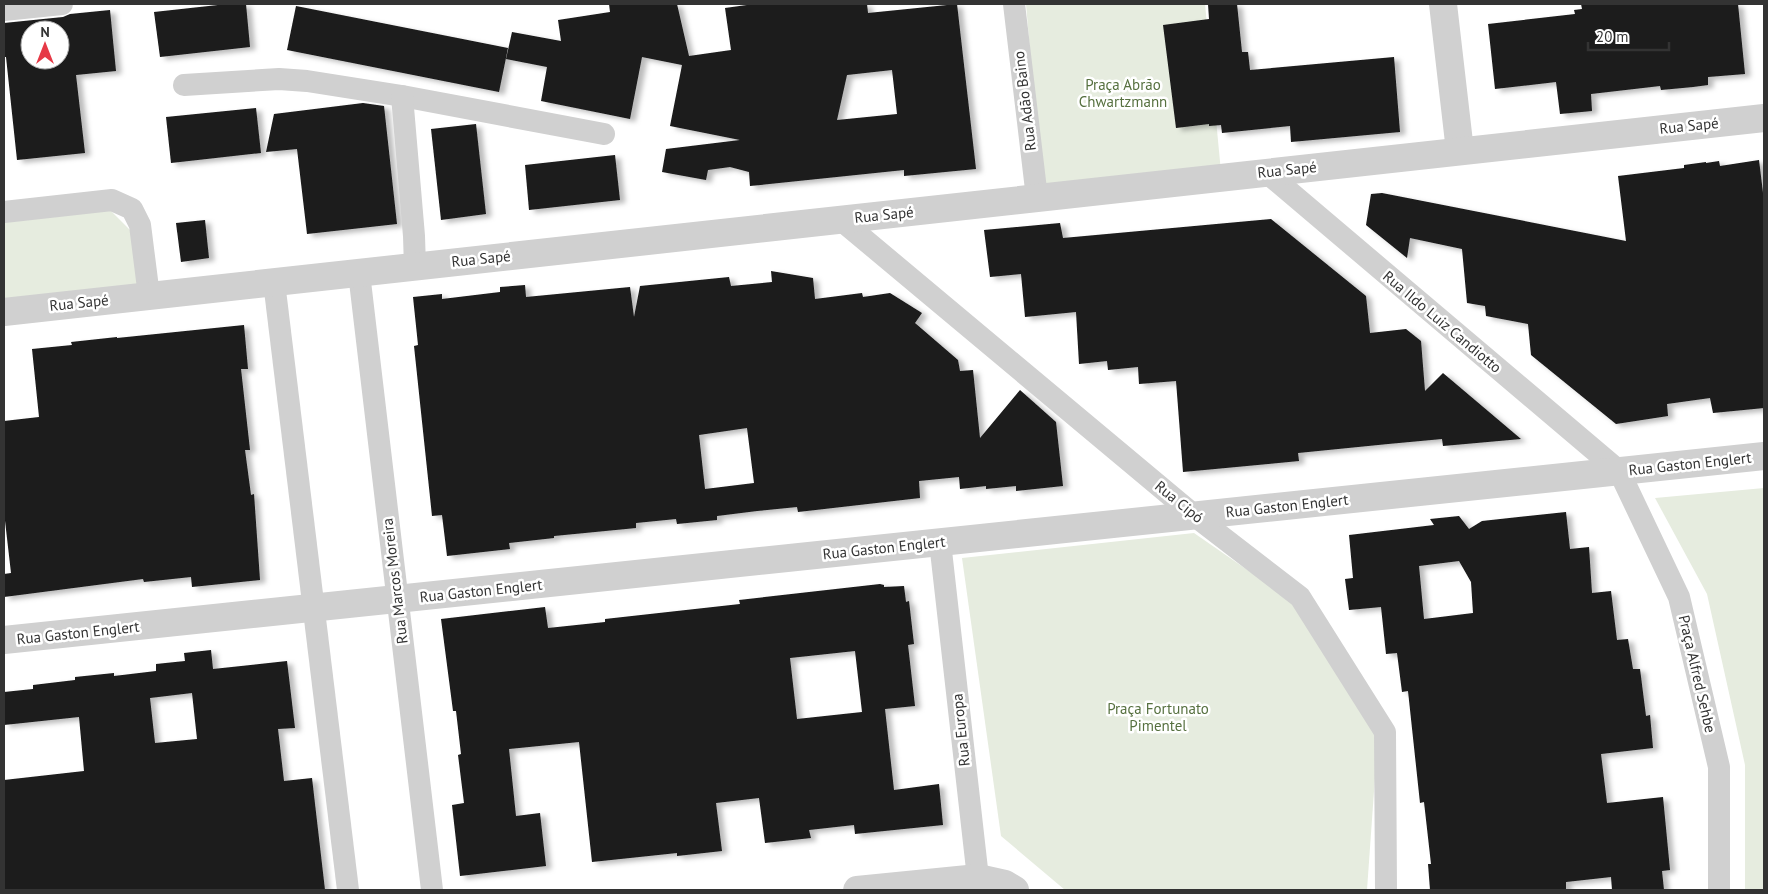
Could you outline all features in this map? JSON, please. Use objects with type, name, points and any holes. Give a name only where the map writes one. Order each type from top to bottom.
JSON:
[{"type":"street","points":[[4,10],[62,4]]},
{"type":"street","name":"Rua Adão Baino","points":[[1014,4],[1037,198]]},
{"type":"street","points":[[1443,4],[1460,151]]},
{"type":"street","points":[[184,85],[279,79],[307,81],[402,96],[604,134]]},
{"type":"street","points":[[402,96],[415,267]]},
{"type":"street","name":"Rua Sapé","points":[[4,312],[1764,118]]},
{"type":"street","name":"Rua Ildo Luiz Candiotto","points":[[1266,172],[1619,471]]},
{"type":"street","points":[[4,212],[112,200],[132,209],[140,224],[149,296]]},
{"type":"street","name":"Rua Cipó","points":[[841,220],[1195,516],[1300,597],[1385,732],[1386,890]]},
{"type":"street","name":"Rua Marcos Moreira","points":[[359,272],[432,890]]},
{"type":"street","points":[[274,282],[348,890]]},
{"type":"street","name":"Rua Gaston Englert","points":[[4,640],[1764,456]]},
{"type":"street","name":"Praça Alfred Sehbe","points":[[1619,471],[1679,597],[1719,767],[1720,890]]},
{"type":"street","name":"Rua Europa","points":[[940,542],[978,878]]},
{"type":"street","points":[[856,890],[978,878],[1004,884],[1015,890]]},
{"type":"green space","name":"Praça Abrão Chwartzmann","points":[[1026,4],[1205,4],[1221,172],[1042,191]]},
{"type":"green space","points":[[110,210],[131,231],[141,286],[4,301],[4,222]]},
{"type":"green space","points":[[1764,488],[1764,890],[1745,890],[1745,765],[1707,594],[1655,498]]},
{"type":"green space","name":"Praça Fortunato Pimentel","points":[[1194,533],[1291,600],[1378,735],[1367,890],[1065,890],[1001,836],[962,558]]},
{"type":"building","points":[[227,4],[246,4],[250,47],[160,57],[154,12]]},
{"type":"building","points":[[609,4],[677,4],[689,56],[731,50],[725,8],[754,4],[867,4],[868,13],[957,4],[976,169],[904,176],[904,170],[750,186],[749,172],[730,167],[708,170],[706,180],[662,172],[666,149],[740,140],[670,126],[682,65],[642,57],[630,119],[541,101],[547,67],[506,59],[512,32],[561,41],[558,20],[610,12]],"holes":[[[892,70],[897,114],[837,120],[847,75]]]},
{"type":"building","points":[[1208,4],[1237,4],[1242,52],[1248,52],[1250,70],[1394,57],[1400,132],[1291,142],[1290,126],[1222,133],[1221,125],[1209,126],[1209,124],[1176,128],[1163,25],[1209,19]]},
{"type":"building","points":[[1581,4],[1738,4],[1745,74],[1708,77],[1708,85],[1693,87],[1661,90],[1660,86],[1591,94],[1592,111],[1560,114],[1556,82],[1495,89],[1488,24],[1575,14],[1574,10],[1582,9]]},
{"type":"building","points":[[296,6],[508,48],[499,92],[287,50]]},
{"type":"building","points":[[110,10],[116,71],[76,75],[85,153],[17,160],[6,57],[4,57],[4,23],[20,21],[20,70],[70,70],[70,20],[34,20],[63,17],[70,14]]},
{"type":"building","points":[[363,103],[384,106],[397,224],[307,234],[297,149],[266,152],[274,114]]},
{"type":"building","points":[[256,108],[261,153],[171,163],[166,117]]},
{"type":"building","points":[[476,124],[486,214],[441,220],[431,129]]},
{"type":"building","points":[[615,155],[620,200],[529,210],[525,165]]},
{"type":"building","points":[[1759,160],[1764,201],[1764,408],[1713,413],[1710,398],[1667,404],[1668,416],[1616,424],[1531,355],[1528,324],[1486,316],[1485,306],[1467,303],[1462,249],[1410,238],[1407,258],[1366,225],[1371,194],[1382,193],[1626,241],[1618,176],[1684,168],[1684,165],[1706,162],[1719,161],[1720,166]]},
{"type":"building","points":[[1271,219],[1366,296],[1370,333],[1406,329],[1421,341],[1425,391],[1443,373],[1521,439],[1443,446],[1442,439],[1388,444],[1298,453],[1299,461],[1183,472],[1176,381],[1139,384],[1138,367],[1108,370],[1107,361],[1079,364],[1076,312],[1025,317],[1021,274],[990,277],[984,230],[1060,223],[1063,238]]},
{"type":"building","points":[[205,220],[209,258],[181,262],[176,223]]},
{"type":"building","points":[[771,271],[813,278],[815,299],[862,293],[863,297],[890,293],[922,313],[915,323],[958,360],[960,371],[973,370],[980,438],[1020,390],[1056,422],[1063,486],[1016,491],[1016,486],[986,489],[986,486],[960,489],[959,477],[919,481],[920,498],[798,512],[797,507],[757,511],[717,516],[717,520],[677,524],[676,519],[636,523],[636,528],[554,536],[554,538],[509,543],[510,549],[447,556],[442,515],[432,516],[414,346],[418,345],[413,297],[442,294],[442,299],[500,292],[500,287],[525,285],[526,297],[630,287],[634,317],[640,286],[729,277],[731,286],[772,282]],"holes":[[[747,428],[754,483],[705,489],[699,435]]]},
{"type":"building","points":[[244,325],[248,369],[241,369],[250,450],[245,450],[251,495],[254,494],[260,580],[192,587],[191,577],[144,582],[143,579],[4,597],[4,574],[11,573],[4,512],[4,421],[39,417],[32,349],[72,345],[71,342]]},
{"type":"building","points":[[1566,512],[1570,549],[1589,547],[1592,593],[1611,591],[1617,640],[1628,639],[1633,669],[1640,669],[1646,716],[1650,715],[1653,748],[1601,754],[1607,803],[1663,797],[1670,870],[1662,871],[1664,890],[1612,890],[1611,877],[1566,882],[1566,890],[1430,890],[1428,864],[1431,864],[1424,802],[1420,803],[1408,691],[1402,692],[1397,653],[1386,654],[1381,607],[1349,610],[1345,579],[1353,578],[1349,535],[1434,525],[1430,519],[1459,516],[1469,529],[1482,521]],"holes":[[[1459,561],[1471,582],[1473,613],[1424,619],[1419,566]]]},
{"type":"building","points":[[880,584],[884,585],[884,587],[904,586],[906,602],[909,601],[914,644],[908,645],[915,706],[885,709],[894,790],[939,784],[943,825],[855,834],[854,825],[809,830],[811,838],[765,843],[759,798],[716,803],[722,851],[677,856],[677,853],[592,862],[579,742],[509,749],[516,816],[540,813],[546,866],[460,876],[452,805],[464,803],[458,755],[461,754],[456,711],[453,711],[441,619],[545,607],[548,628],[605,622],[605,619],[740,604],[739,600]],"holes":[[[855,651],[862,712],[797,719],[790,658]]]},
{"type":"building","points":[[211,650],[213,669],[287,661],[295,728],[278,729],[284,781],[312,778],[325,890],[4,890],[4,780],[84,771],[79,717],[4,725],[4,692],[33,689],[33,685],[75,680],[75,677],[114,673],[114,676],[156,671],[156,664],[185,661],[184,653]],"holes":[[[192,693],[197,739],[155,743],[150,698]]]}]
